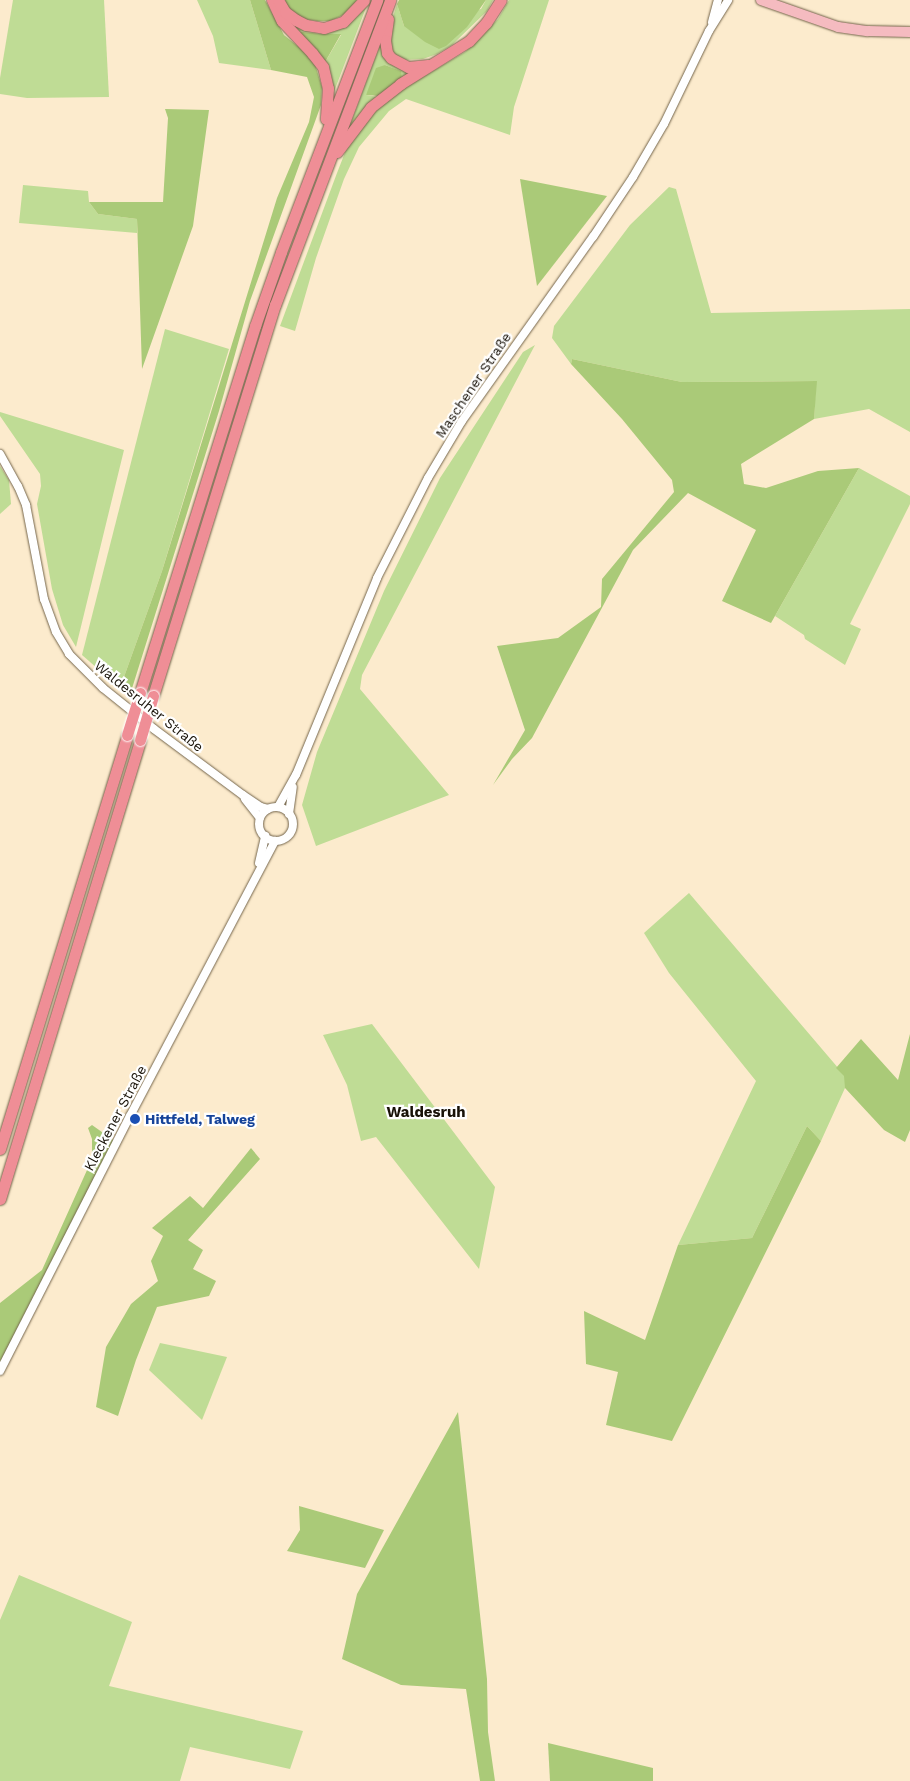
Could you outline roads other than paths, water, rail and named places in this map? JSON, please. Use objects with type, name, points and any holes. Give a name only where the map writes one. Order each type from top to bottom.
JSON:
[{"type":"highway","points":[[272,0],[282,21],[312,53],[326,74],[328,101],[324,138]]},
{"type":"highway","points":[[278,0],[286,12],[296,20],[306,25],[324,28],[343,22],[364,0]]},
{"type":"highway","points":[[0,1149],[255,326],[377,0]]},
{"type":"highway","points":[[391,0],[385,40],[391,58],[408,67],[435,63]]},
{"type":"highway","points":[[0,1198],[274,305],[391,0]]},
{"type":"highway","points":[[326,168],[371,107],[394,88],[469,41],[486,23],[501,0]]},
{"type":"highway","points":[[45,1081],[47,1045]]},
{"type":"main road","points":[[761,0],[776,3],[838,27],[868,31],[910,32]]},
{"type":"street","name":"Maschener Straße","points":[[709,31],[718,0]]},
{"type":"street","name":"Maschener Straße","points":[[278,807],[296,775],[378,578],[432,470],[462,421],[593,237],[633,177],[664,124],[709,31],[728,0]]},
{"type":"street","name":"Waldesruher Straße","points":[[0,454],[24,499],[44,599],[56,632],[69,654],[114,698],[243,795],[260,807],[268,809]]},
{"type":"street","name":"Maschener Straße","points":[[289,814],[296,775]]},
{"type":"street","name":"Waldesruher Straße","points":[[243,795],[260,818]]},
{"type":"street","points":[[278,807],[289,814],[293,826],[290,833],[284,839],[275,841],[264,836],[260,828],[260,818],[268,809],[278,807]]},
{"type":"street","name":"Kleckener Straße","points":[[255,880],[264,836]]},
{"type":"street","name":"Kleckener Straße","points":[[0,1371],[130,1116],[275,841]]},
{"type":"place","name":"Hittfeld, Talweg","points":[[135,1119]]},
{"type":"district","name":"Waldesruh","points":[[426,1113]]}]
